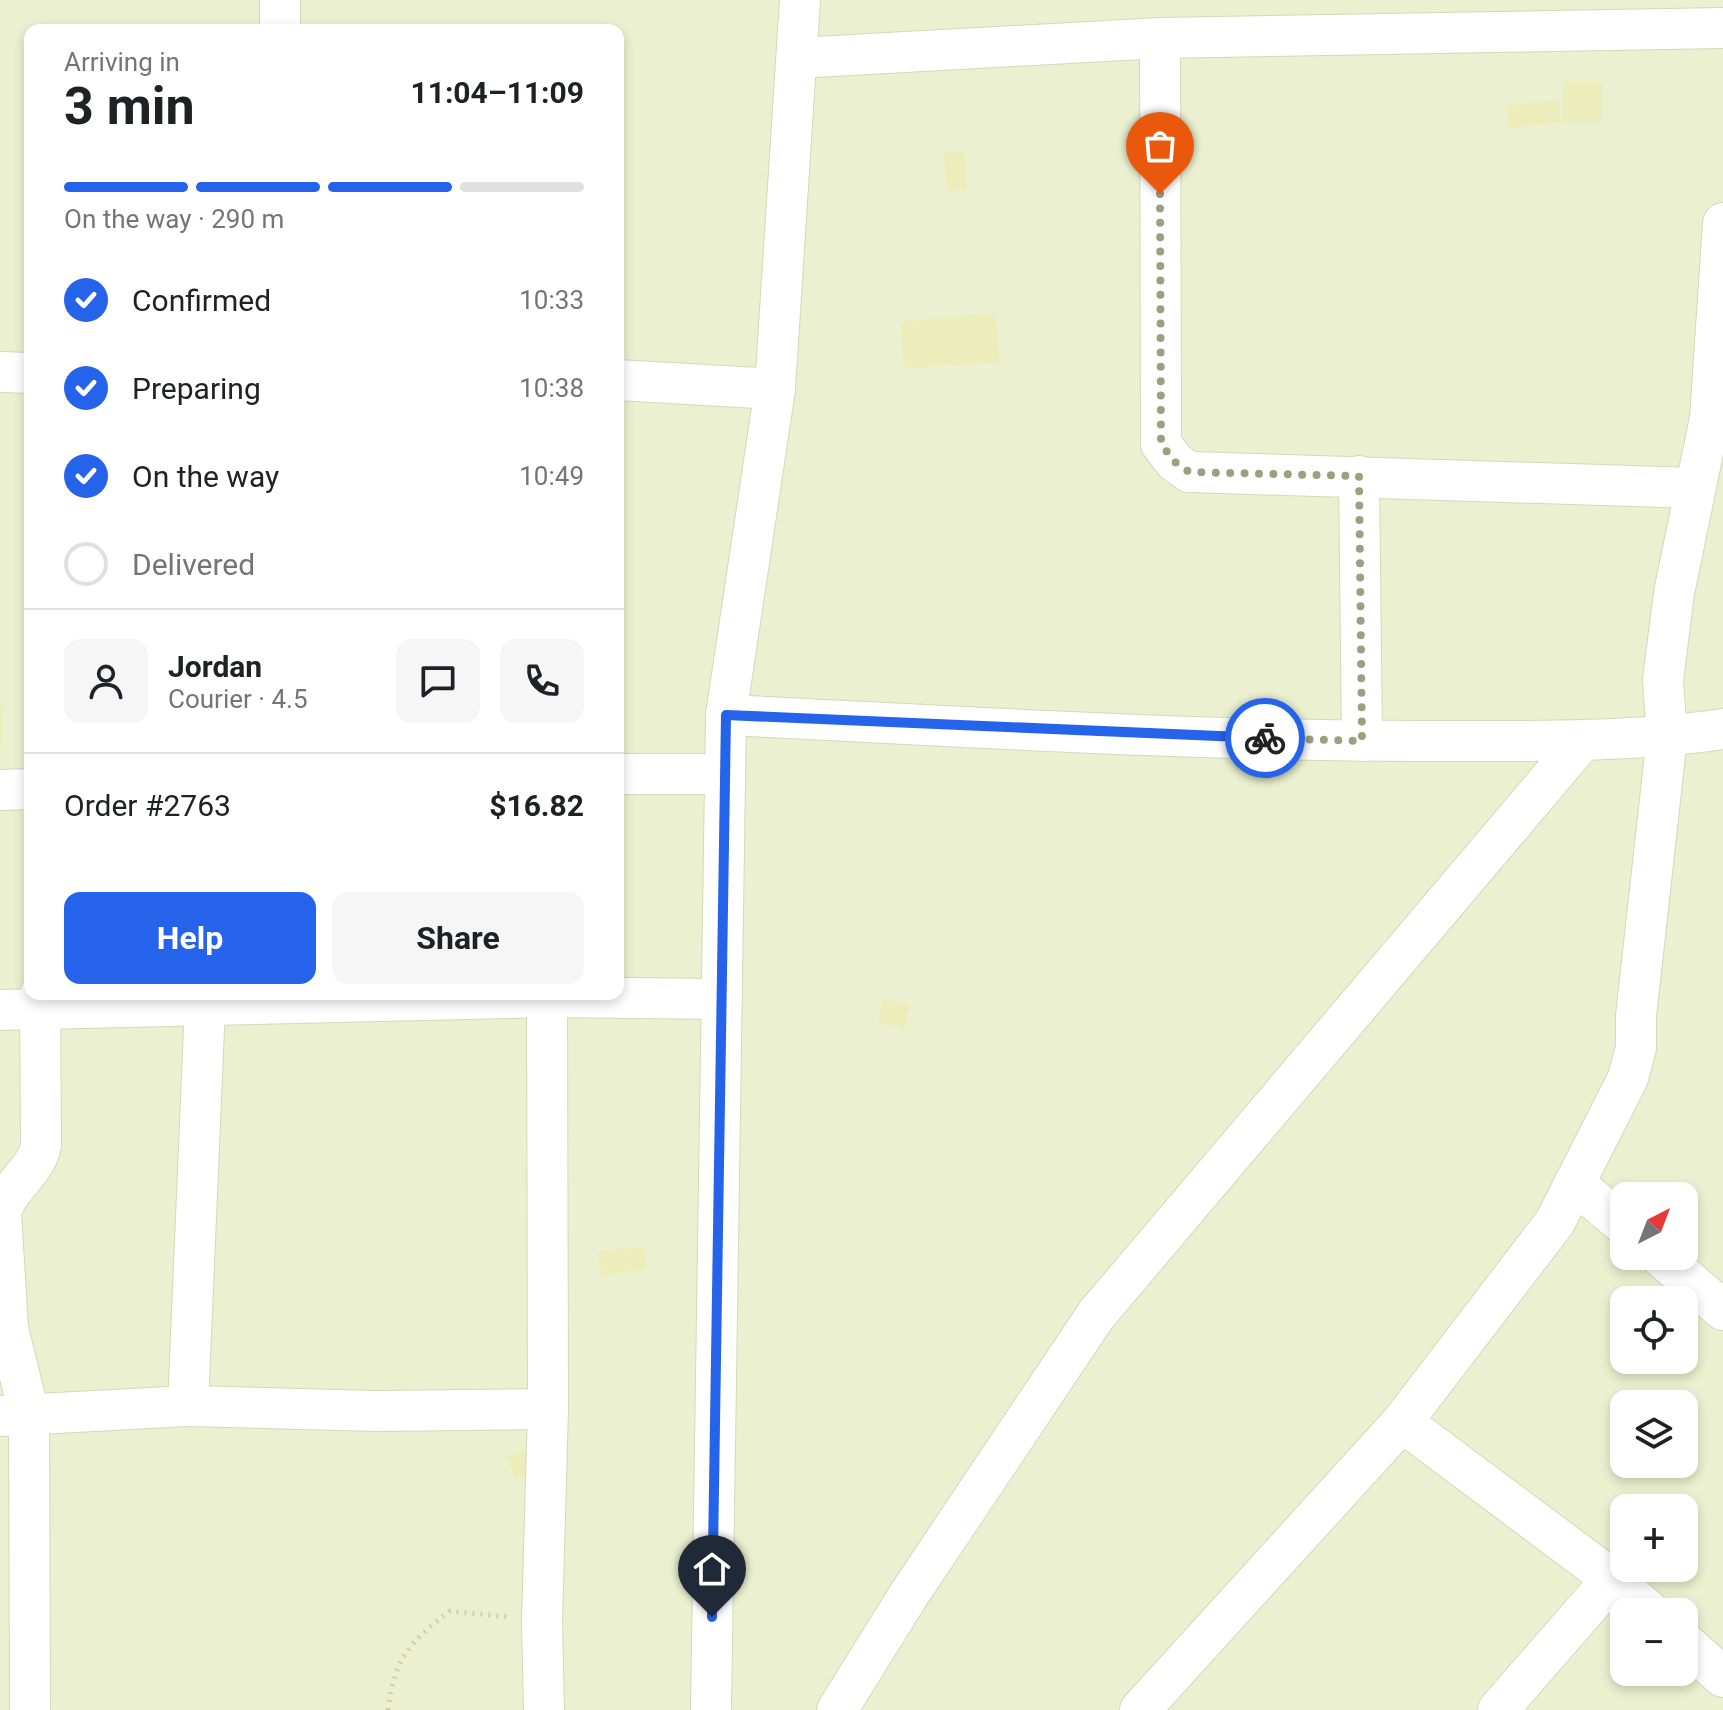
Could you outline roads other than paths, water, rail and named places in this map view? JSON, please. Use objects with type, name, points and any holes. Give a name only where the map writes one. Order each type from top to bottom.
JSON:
[{"type":"street","points":[[280,0],[280,24]]},
{"type":"street","points":[[711,1710],[726,715],[775,389],[800,0]]},
{"type":"street","points":[[797,58],[1160,38],[1723,28]]},
{"type":"street","points":[[1160,38],[1161,444],[1175,462],[1189,472],[1695,488]]},
{"type":"street","points":[[1140,1710],[1402,1422],[1555,1222],[1628,1078],[1636,1048],[1636,1016],[1667,737],[1663,680],[1674,593],[1695,488],[1717,412],[1723,223]]},
{"type":"street","points":[[0,372],[24,373]]},
{"type":"street","points":[[624,380],[775,389]]},
{"type":"street","points":[[1359,476],[1362,741]]},
{"type":"street","points":[[726,715],[1131,734],[1362,741],[1582,741],[1667,737],[1723,729]]},
{"type":"street","points":[[837,1710],[908,1596],[1096,1315],[1582,741]]},
{"type":"street","points":[[624,774],[725,774]]},
{"type":"street","points":[[0,790],[24,789]]},
{"type":"street","points":[[624,997],[722,999]]},
{"type":"street","points":[[0,1010],[40,1002],[205,1005],[376,1000]]},
{"type":"street","points":[[544,1710],[542,1621],[548,1409],[547,1000]]},
{"type":"street","points":[[30,1710],[1,1213],[3,1204],[34,1165],[41,1146],[40,1002]]},
{"type":"street","points":[[188,1406],[205,1005]]},
{"type":"street","points":[[1574,1183],[1610,1213]]},
{"type":"street","points":[[1676,1270],[1723,1310]]},
{"type":"street","points":[[14,1415],[188,1406],[376,1411],[548,1409]]},
{"type":"street","points":[[1402,1422],[1610,1578]]},
{"type":"street","points":[[1498,1710],[1610,1581]]},
{"type":"street","points":[[1615,1582],[1634,1598]]},
{"type":"street","points":[[1698,1655],[1723,1677]]}]
